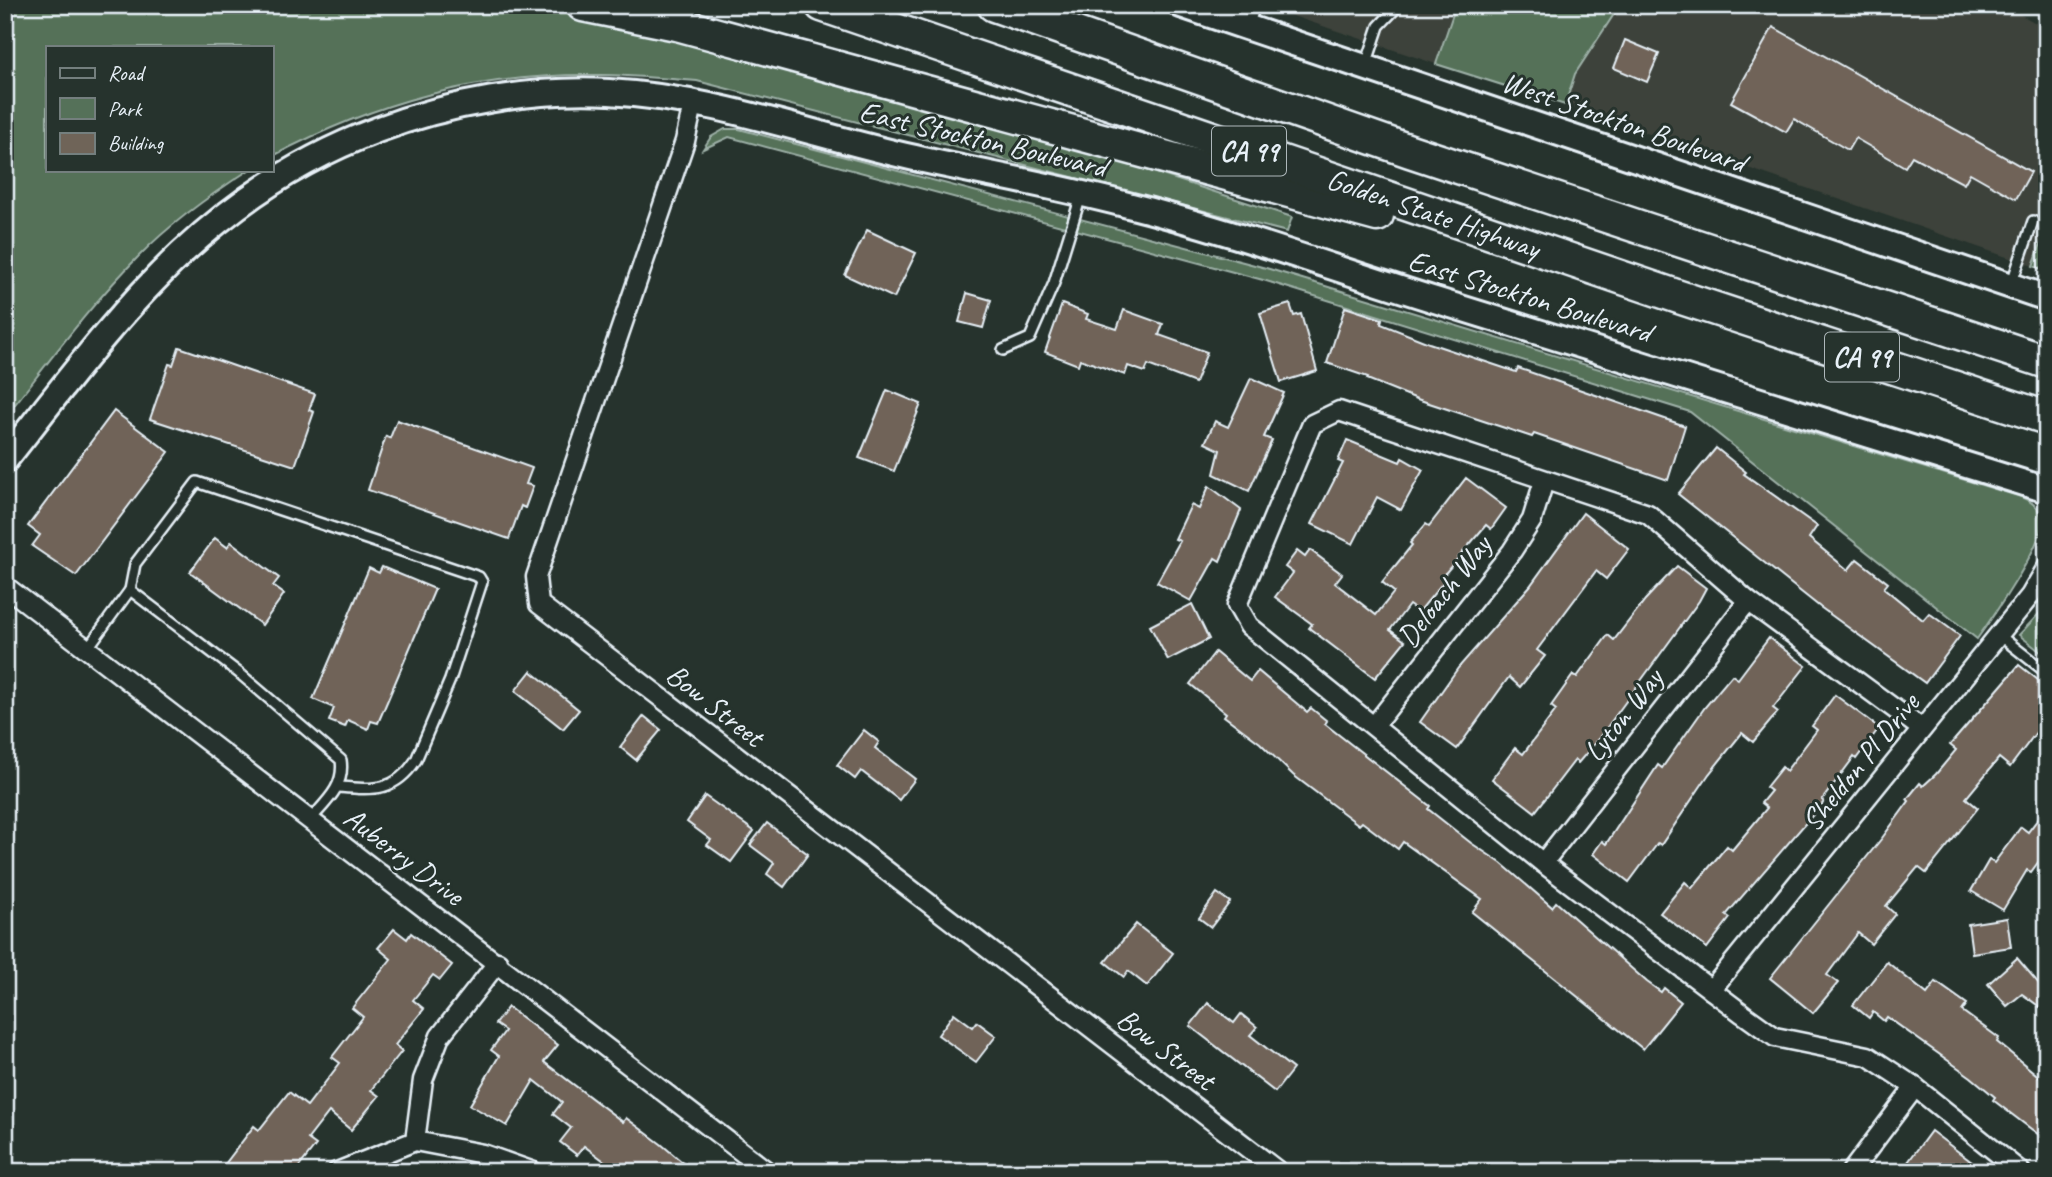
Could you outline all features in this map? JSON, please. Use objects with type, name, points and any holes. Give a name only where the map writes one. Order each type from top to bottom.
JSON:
[{"type":"highway","points":[[583,5],[677,24],[1676,296]]},
{"type":"highway","name":"Golden State Highway","points":[[822,5],[1676,296],[2047,418]]},
{"type":"highway","name":"Golden State Highway","points":[[994,5],[1410,151],[2047,362]]},
{"type":"street","name":"West Stockton Boulevard","points":[[1181,5],[1252,17],[1365,67],[2047,299]]},
{"type":"street","name":"East Stockton Boulevard","points":[[5,460],[151,281],[198,235],[256,191],[319,155],[379,129],[488,101],[602,92],[694,100],[906,156],[1127,204],[2047,490]]},
{"type":"street","name":"Bow Street","points":[[694,100],[685,141],[536,577],[539,604],[1279,1172]]},
{"type":"street","points":[[1922,729],[1748,601],[1648,514],[1339,411],[1312,424],[1237,605],[1249,626],[1543,863],[1775,1037],[1868,1056],[1916,1087],[2021,1172]]},
{"type":"street","name":"Deloach Way","points":[[1374,726],[1512,551],[1532,520],[1544,481]]},
{"type":"street","name":"Sheldon Pl Drive","points":[[1711,990],[2030,596],[2047,567]]},
{"type":"street","name":"Auberry Drive","points":[[5,586],[768,1172]]},
{"type":"street","name":"Lyton Way","points":[[1543,863],[1748,601]]},
{"type":"street","points":[[415,1140],[424,1080],[440,1036],[498,962]]},
{"type":"street","points":[[1851,1172],[1916,1087]]},
{"type":"street","points":[[337,1172],[415,1140],[483,1154],[534,1172]]},
{"type":"lane","points":[[1365,67],[1379,26],[1399,5]]},
{"type":"lane","points":[[1003,350],[1030,338],[1054,283],[1082,194]]},
{"type":"lane","points":[[2011,287],[2033,221]]},
{"type":"lane","points":[[87,649],[130,590],[135,564],[197,482],[479,577],[482,582],[465,637],[416,761],[405,778],[386,787],[339,787]]},
{"type":"lane","points":[[130,590],[321,741],[341,760],[343,773],[339,787],[310,820]]},
{"type":"lane","points":[[1999,635],[2047,673]]},
{"type":"shaded area","points":[[1260,5],[1456,5],[1436,64]]},
{"type":"shaded area","points":[[1620,5],[2003,5],[2047,29],[2047,226],[2033,266],[1565,105],[1575,74]]},
{"type":"green space","points":[[5,5],[528,5],[590,17],[977,115],[1292,217],[1287,232],[697,81],[624,76],[513,79],[430,94],[350,120],[273,156],[273,46],[46,46],[46,172],[246,172],[192,210],[139,256],[86,314],[5,417]]},
{"type":"green space","points":[[1456,5],[1620,5],[1575,74],[1565,105],[1436,64]]},
{"type":"green space","points":[[725,129],[739,129],[1266,268],[2018,496],[2038,509],[2042,523],[2040,534],[2015,582],[1977,639],[1690,412],[1263,280],[729,137],[703,149],[711,137]]},
{"type":"green space","points":[[2047,226],[2047,271],[2033,266]]},
{"type":"green space","points":[[2047,605],[2047,657],[2019,635]]},
{"type":"building","points":[[1773,27],[2031,172],[2016,199],[1970,173],[1964,184],[1912,156],[1905,167],[1855,138],[1848,150],[1794,119],[1786,132],[1731,102]]},
{"type":"building","points":[[1625,40],[1659,54],[1647,82],[1614,68]]},
{"type":"building","points":[[867,230],[916,253],[894,298],[845,275]]},
{"type":"building","points":[[967,293],[991,300],[983,328],[959,322]]},
{"type":"building","points":[[1062,304],[1088,314],[1086,319],[1117,329],[1124,310],[1163,324],[1159,335],[1207,352],[1195,383],[1148,365],[1145,372],[1128,366],[1125,375],[1080,359],[1078,365],[1045,352]]},
{"type":"building","points":[[1290,304],[1294,316],[1301,314],[1317,371],[1281,382],[1260,313]]},
{"type":"building","points":[[1345,307],[1382,319],[1381,324],[1429,343],[1516,372],[1518,368],[1685,426],[1668,480],[1534,434],[1532,437],[1417,399],[1367,379],[1368,377],[1327,363]]},
{"type":"building","points":[[179,347],[315,394],[309,410],[314,412],[295,466],[150,419],[169,364],[173,365]]},
{"type":"building","points":[[1251,378],[1284,393],[1264,437],[1272,440],[1249,491],[1214,474],[1220,450],[1205,443],[1215,421],[1228,427]]},
{"type":"building","points":[[887,390],[921,404],[894,471],[859,458]]},
{"type":"building","points":[[114,411],[169,452],[76,576],[32,546],[40,535],[28,526]]},
{"type":"building","points":[[397,420],[532,468],[526,484],[533,486],[525,508],[521,506],[509,539],[368,490],[386,436],[390,438]]},
{"type":"building","points":[[1347,440],[1400,462],[1402,458],[1423,470],[1401,510],[1377,497],[1353,544],[1312,524],[1343,463],[1338,461]]},
{"type":"building","points":[[1716,448],[1746,472],[1744,474],[1817,526],[1809,538],[1848,570],[1857,559],[1888,583],[1884,588],[1923,620],[1929,613],[1960,636],[1925,683],[1820,607],[1678,494]]},
{"type":"building","points":[[1466,478],[1506,508],[1491,529],[1486,525],[1442,577],[1445,580],[1419,612],[1409,605],[1390,630],[1405,641],[1375,678],[1309,628],[1312,624],[1275,597],[1293,573],[1285,567],[1297,551],[1305,557],[1310,550],[1342,574],[1335,583],[1376,615],[1394,592],[1382,582],[1412,545],[1410,543],[1426,524],[1429,526]]},
{"type":"building","points":[[1209,486],[1241,510],[1220,561],[1215,558],[1191,601],[1157,582],[1180,541],[1175,539],[1191,505],[1199,509]]},
{"type":"building","points":[[1583,513],[1629,549],[1606,579],[1596,571],[1537,650],[1545,656],[1520,687],[1509,677],[1457,749],[1420,722],[1458,668],[1530,586]]},
{"type":"building","points":[[215,538],[227,547],[231,542],[279,578],[273,586],[284,594],[262,625],[190,572]]},
{"type":"building","points":[[1677,566],[1706,588],[1699,601],[1597,741],[1578,763],[1575,760],[1535,812],[1492,779],[1515,748],[1523,754],[1556,710],[1551,706],[1573,675],[1577,677],[1608,635],[1614,640],[1645,600]]},
{"type":"building","points":[[382,567],[435,589],[378,723],[371,721],[368,729],[348,720],[345,727],[329,721],[334,708],[313,699],[369,568],[379,573]]},
{"type":"building","points":[[1192,604],[1209,639],[1168,660],[1150,626]]},
{"type":"building","points":[[1769,638],[1806,666],[1773,708],[1778,712],[1753,742],[1742,733],[1709,774],[1661,845],[1658,843],[1629,882],[1593,854],[1602,841],[1606,844],[1658,765],[1662,768],[1705,707],[1732,675],[1738,679]]},
{"type":"building","points":[[1215,652],[1250,681],[1258,671],[1307,712],[1311,708],[1327,721],[1325,724],[1430,806],[1428,809],[1501,863],[1552,907],[1556,902],[1647,982],[1661,992],[1664,988],[1681,1002],[1643,1049],[1472,912],[1482,899],[1403,842],[1398,849],[1362,822],[1359,825],[1293,775],[1260,743],[1224,716],[1226,713],[1190,684]]},
{"type":"building","points":[[2019,665],[2047,687],[2047,718],[2010,767],[1999,758],[1966,798],[1978,808],[1926,873],[1918,867],[1886,906],[1895,914],[1871,944],[1858,933],[1827,975],[1838,983],[1813,1013],[1770,978],[1882,838],[1909,801],[1907,799],[1920,783],[1923,786],[1936,774],[1956,750],[1950,745]]},
{"type":"building","points":[[531,671],[579,710],[563,729],[515,691]]},
{"type":"building","points":[[1835,695],[1879,728],[1822,800],[1824,802],[1726,915],[1730,918],[1707,948],[1660,913],[1685,882],[1692,888],[1727,846],[1732,850],[1767,808],[1761,803],[1771,791],[1766,787],[1782,767],[1786,771],[1817,730],[1812,726]]},
{"type":"building","points":[[644,716],[661,730],[636,760],[620,747]]},
{"type":"building","points":[[864,730],[879,742],[875,748],[915,779],[899,800],[861,771],[855,779],[837,765]]},
{"type":"building","points":[[705,796],[754,831],[731,862],[707,845],[711,840],[687,822]]},
{"type":"building","points":[[2047,807],[2047,850],[2031,872],[2027,870],[2003,910],[1971,891],[1989,860],[1994,863],[2021,827],[2028,832]]},
{"type":"building","points":[[767,823],[808,854],[784,887],[767,874],[774,863],[750,845]]},
{"type":"building","points":[[1217,893],[1230,902],[1211,927],[1199,918]]},
{"type":"building","points":[[2007,918],[2011,947],[1972,953],[1968,924]]},
{"type":"building","points":[[1136,924],[1173,953],[1147,986],[1128,971],[1124,977],[1105,962]]},
{"type":"building","points":[[394,929],[407,939],[411,933],[452,965],[440,980],[433,975],[413,1000],[424,1009],[395,1045],[402,1051],[371,1090],[379,1096],[351,1130],[329,1112],[308,1139],[316,1145],[295,1172],[219,1172],[254,1126],[259,1130],[289,1092],[307,1106],[340,1063],[332,1057],[363,1017],[352,1008],[391,959],[378,948]]},
{"type":"building","points":[[2017,958],[2047,993],[2047,1012],[2022,994],[2007,1006],[1988,984]]},
{"type":"building","points":[[1887,962],[1927,994],[1936,982],[1967,1004],[1962,1011],[1999,1038],[1997,1042],[2047,1083],[2047,1141],[1993,1100],[1995,1097],[1971,1077],[1887,1017],[1884,1021],[1873,1012],[1869,1018],[1853,1005]]},
{"type":"building","points":[[1208,1003],[1234,1023],[1241,1014],[1257,1027],[1250,1035],[1293,1069],[1275,1092],[1190,1026]]},
{"type":"building","points":[[508,1007],[558,1045],[544,1062],[623,1122],[626,1118],[694,1172],[619,1172],[584,1146],[577,1155],[560,1142],[571,1128],[553,1114],[562,1102],[534,1080],[507,1126],[470,1105],[499,1056],[491,1050],[505,1031],[495,1024]]},
{"type":"building","points":[[954,1013],[973,1027],[977,1022],[996,1036],[976,1062],[938,1035]]},
{"type":"building","points":[[1931,1131],[1985,1172],[1920,1172],[1908,1162]]}]
